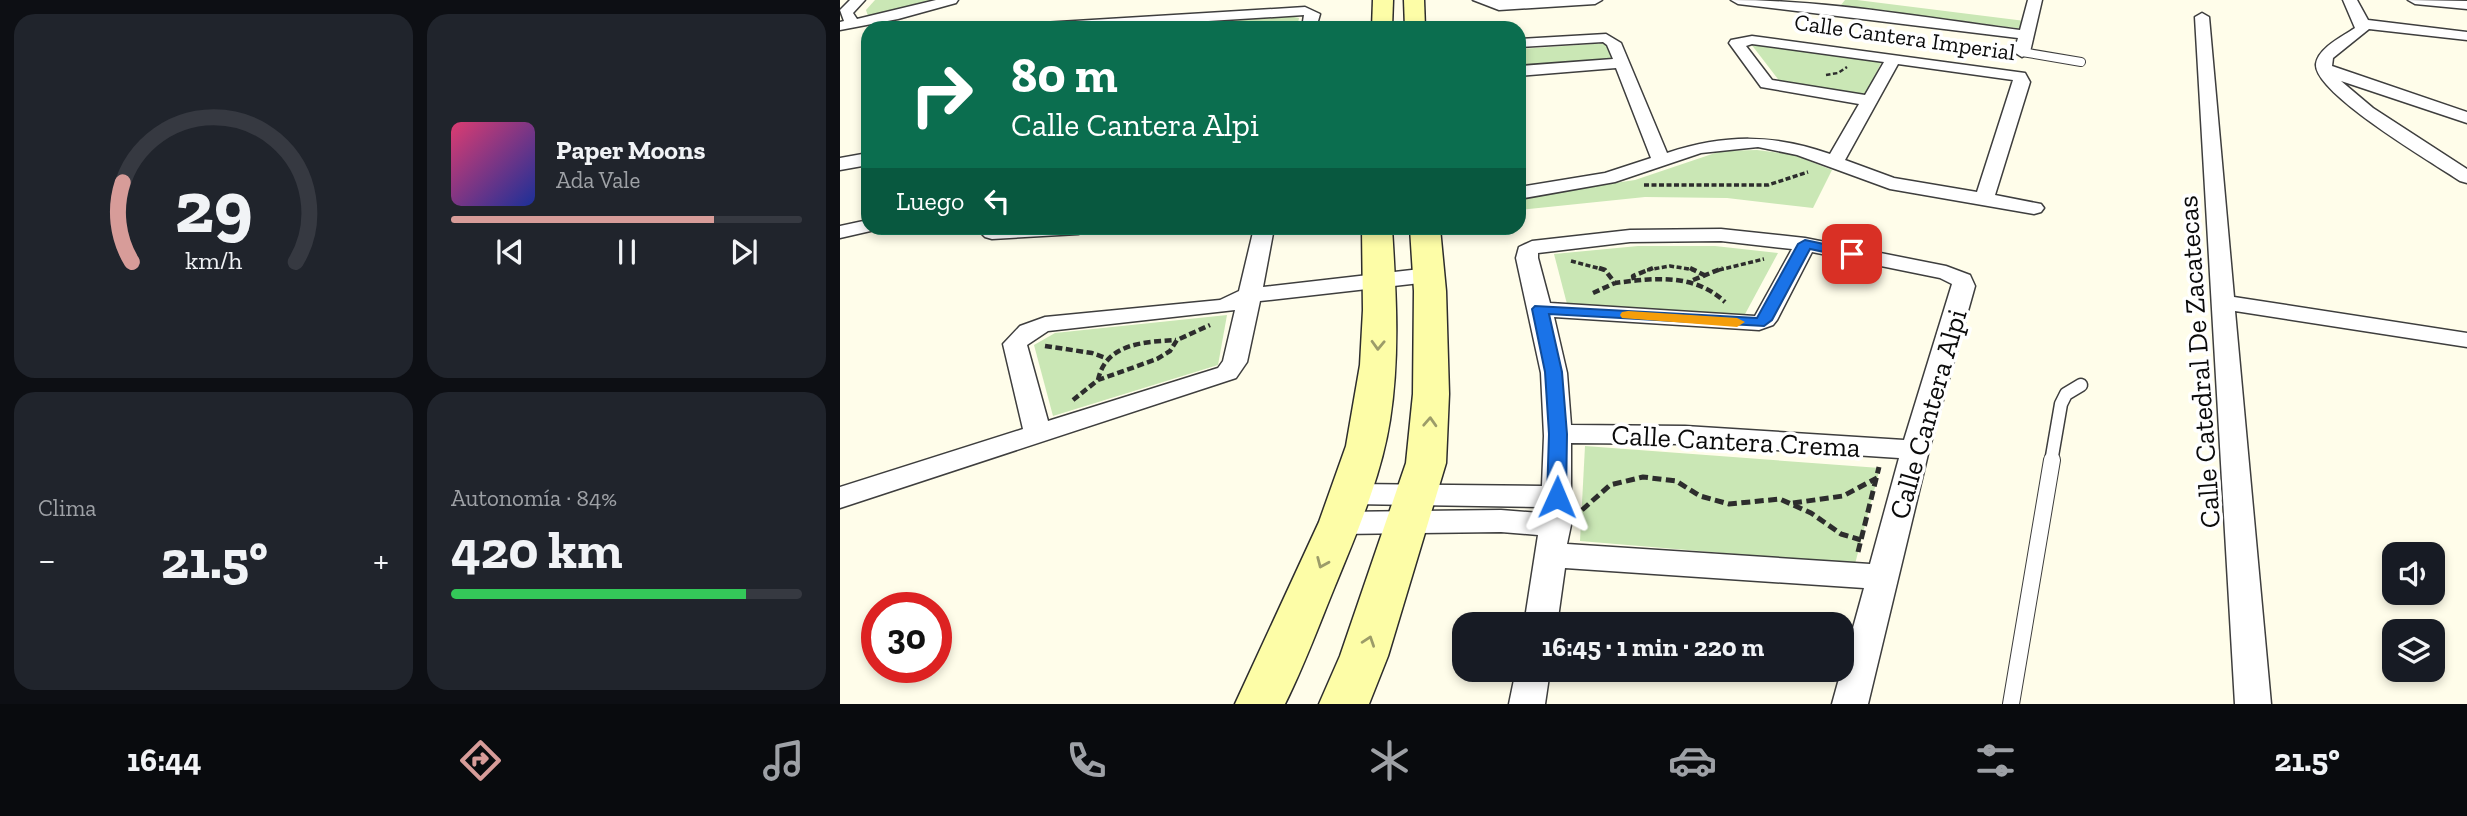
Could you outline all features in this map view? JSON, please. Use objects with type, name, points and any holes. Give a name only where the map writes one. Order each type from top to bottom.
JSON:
[{"type":"main road","points":[[1382,21],[1383,0]]},
{"type":"main road","points":[[1414,0],[1415,21]]},
{"type":"main road","points":[[1260,704],[1345,508],[1366,445],[1373,405],[1380,288],[1377,235]]},
{"type":"main road","points":[[1343,704],[1364,656],[1426,463],[1430,428],[1430,283],[1426,235]]},
{"type":"street","points":[[858,0],[845,13],[846,24],[951,0]]},
{"type":"street","points":[[1480,0],[1499,6],[1595,0]]},
{"type":"street","points":[[1738,0],[1821,4],[2028,27]]},
{"type":"street","points":[[1870,0],[1921,6]]},
{"type":"street","points":[[2022,52],[2035,0]]},
{"type":"street","points":[[2350,0],[2363,24],[2361,32],[2329,52],[2323,62],[2325,71],[2337,87],[2357,104],[2467,177]]},
{"type":"street","points":[[2415,0],[2467,5]]},
{"type":"street","points":[[1205,21],[1306,10],[1313,14],[1311,21]]},
{"type":"street","name":"Calle Catedral De Zacatecas","points":[[2202,17],[2253,704]]},
{"type":"street","points":[[2012,18],[2028,27]]},
{"type":"street","points":[[2363,24],[2467,36]]},
{"type":"street","points":[[1526,43],[1606,38],[1614,43],[1661,161]]},
{"type":"street","name":"Calle Cantera Imperial","points":[[1871,102],[1767,84],[1736,46],[1738,41],[1752,40],[2002,72],[2022,78],[1984,201]]},
{"type":"street","points":[[1826,167],[1871,102],[1894,58]]},
{"type":"street","points":[[1526,70],[1622,62]]},
{"type":"street","points":[[2325,71],[2467,118]]},
{"type":"street","points":[[1526,191],[1608,178],[1717,145],[1758,142],[1792,148],[1826,167],[1890,183],[2034,208]]},
{"type":"street","points":[[840,164],[861,160]]},
{"type":"street","points":[[1526,185],[1547,187]]},
{"type":"street","points":[[840,232],[861,228]]},
{"type":"street","name":"Calle Cantera Alpi","points":[[1542,612],[1552,555],[1572,509],[1558,434],[1553,372],[1527,258],[1527,252],[1532,247],[1678,234],[1771,239],[1946,272],[1962,280],[1964,286],[1915,450],[1869,570],[1850,704]]},
{"type":"street","points":[[840,498],[1227,373],[1235,362],[1233,309],[1261,235]]},
{"type":"street","points":[[1540,309],[1759,323],[1765,320],[1805,244]]},
{"type":"street","points":[[1038,435],[1015,344],[1025,333],[1045,324],[1233,309],[1328,294],[1430,283]]},
{"type":"street","points":[[2225,302],[2467,340]]},
{"type":"street","name":"Calle Cantera Crema","points":[[1558,434],[1685,435],[1915,450]]},
{"type":"street","points":[[1345,508],[1572,509]]},
{"type":"street","points":[[1552,555],[1869,570]]},
{"type":"street","points":[[1527,704],[1531,682]]},
{"type":"lane","points":[[2022,52],[2081,62]]},
{"type":"lane","points":[[2011,704],[2061,404],[2066,394],[2081,385]]},
{"type":"path","points":[[1819,75],[1838,74],[1856,65]]},
{"type":"path","points":[[1643,185],[1768,185],[1826,167]]},
{"type":"path","points":[[1564,258],[1605,270],[1615,283],[1634,280],[1693,280],[1727,267],[1768,258]]},
{"type":"path","points":[[1634,280],[1633,276],[1646,269],[1665,266],[1698,270],[1707,276]]},
{"type":"path","points":[[1693,280],[1715,290],[1732,307]]},
{"type":"path","points":[[1098,380],[1098,371],[1106,358],[1130,344],[1177,340],[1233,309]]},
{"type":"path","points":[[1045,339],[1034,345],[1062,347],[1106,358]]},
{"type":"path","points":[[1071,402],[1098,380],[1157,359],[1170,351],[1177,340]]},
{"type":"path","points":[[1867,467],[1880,468],[1861,540],[1869,570]]},
{"type":"path","points":[[1572,509],[1610,485],[1643,477],[1676,481],[1700,496],[1729,504],[1780,499],[1811,513],[1841,534],[1861,540]]},
{"type":"path","points":[[1789,503],[1843,496],[1878,478]]},
{"type":"green space","points":[[875,0],[943,0],[875,17],[868,16],[866,10]]},
{"type":"green space","points":[[1845,0],[2025,21],[2023,29],[1841,5]]},
{"type":"green space","points":[[1289,16],[1299,18],[1298,21],[1214,21]]},
{"type":"green space","points":[[1608,43],[1615,60],[1526,66],[1526,49]]},
{"type":"green space","points":[[1751,44],[1882,61],[1865,96],[1781,83]]},
{"type":"green space","points":[[1757,150],[1794,155],[1832,170],[1813,208],[1727,198],[1645,197],[1526,209],[1526,196],[1635,180],[1721,151]]},
{"type":"green space","points":[[1638,246],[1715,246],[1778,253],[1744,316],[1567,304],[1554,254]]},
{"type":"green space","points":[[1227,315],[1218,365],[1053,416],[1034,345],[1055,333]]},
{"type":"green space","points":[[1585,446],[1880,468],[1855,564],[1580,541]]},
{"type":"slow traffic","points":[[1628,315],[1737,322]]},
{"type":"route","points":[[1557,497],[1558,434],[1553,372],[1540,309],[1759,323],[1765,320],[1805,244],[1852,254]]}]
